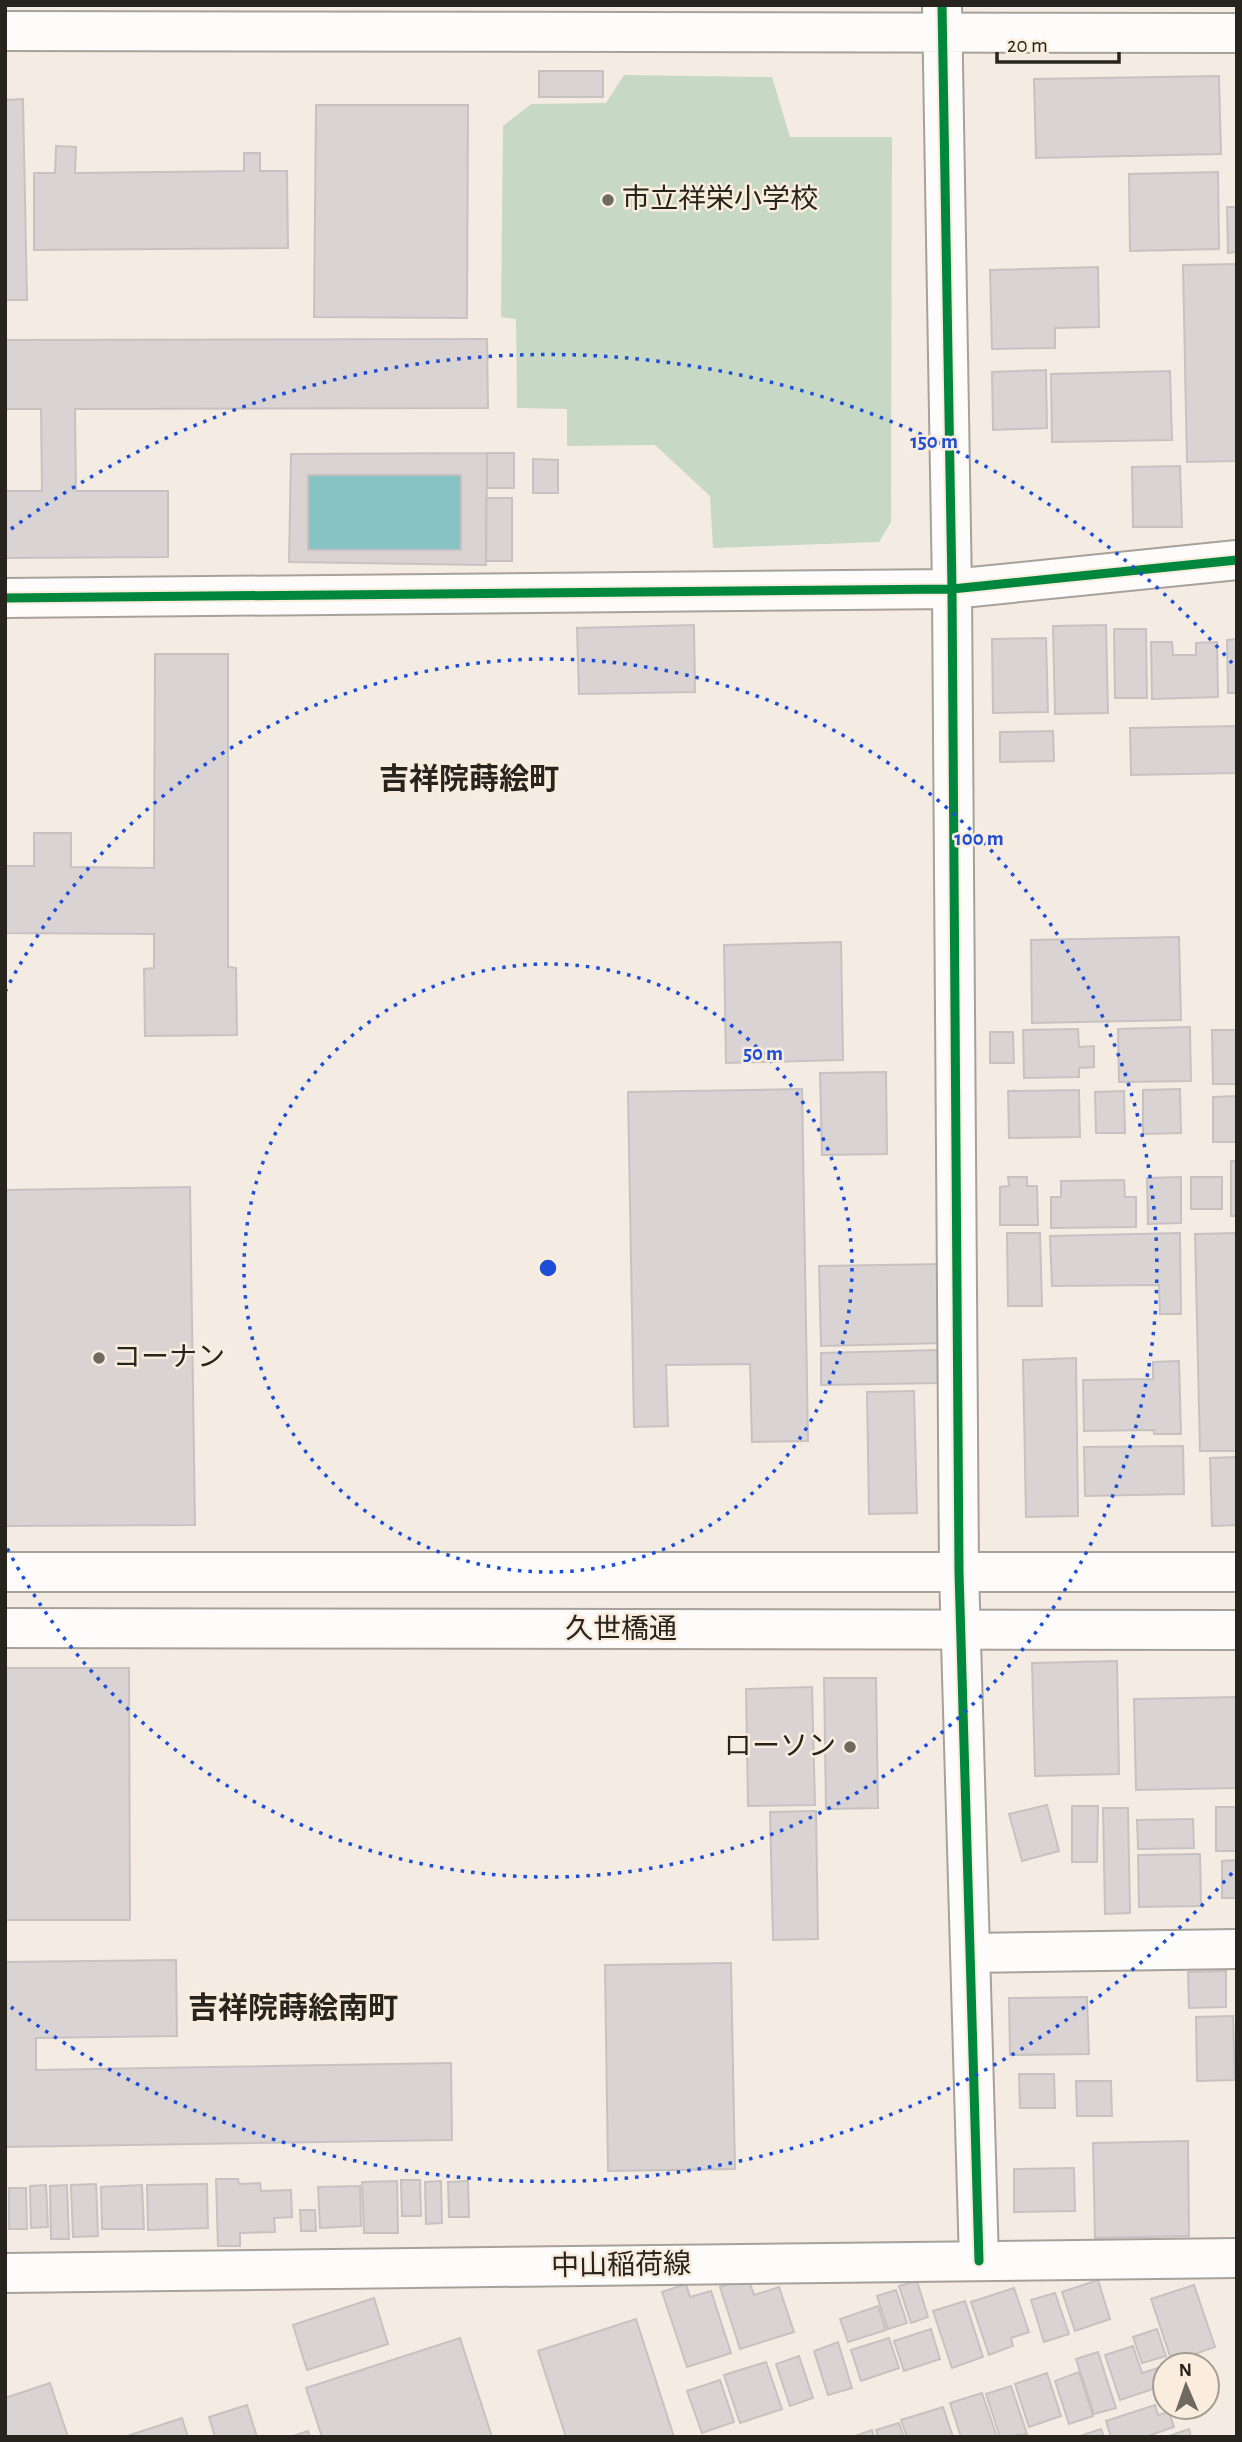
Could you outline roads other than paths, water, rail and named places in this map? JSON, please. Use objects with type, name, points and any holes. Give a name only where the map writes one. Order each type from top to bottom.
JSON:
[{"type":"street","points":[[5,31],[942,20],[1237,33]]},
{"type":"street","points":[[942,20],[951,589],[959,1572],[979,2261]]},
{"type":"street","points":[[5,598],[951,589],[1237,560]]},
{"type":"street","name":"久世橋通","points":[[5,1572],[1237,1572]]},
{"type":"street","name":"久世橋通","points":[[5,1628],[1237,1630]]},
{"type":"street","points":[[970,1952],[1237,1949]]},
{"type":"street","name":"中山稲荷線","points":[[5,2273],[1237,2259]]},
{"type":"water","points":[[308,475],[461,475],[461,550],[308,550]]},
{"type":"place","name":"市立祥栄小学校","points":[[608,200]]},
{"type":"place","name":"コーナン","points":[[99,1358]]},
{"type":"place","name":"ローソン","points":[[850,1747]]},
{"type":"district","name":"吉祥院蒔絵町","points":[[469,780]]},
{"type":"district","name":"吉祥院蒔絵南町","points":[[293,2009]]}]
